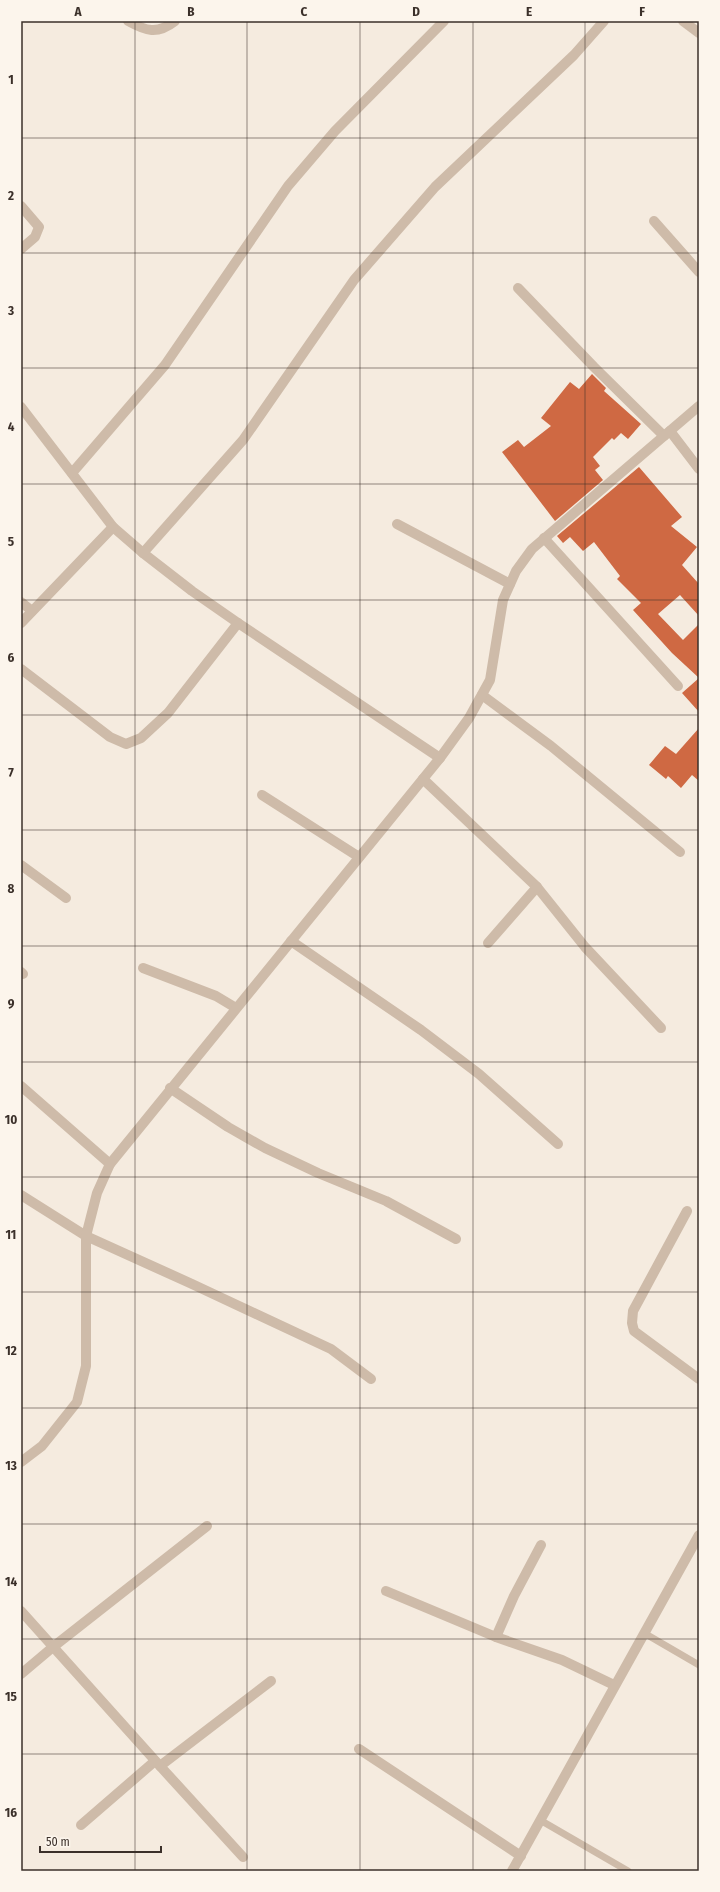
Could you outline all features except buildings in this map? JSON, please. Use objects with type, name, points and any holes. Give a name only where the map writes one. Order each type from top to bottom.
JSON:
[{"type":"street","points":[[128,21],[154,31],[167,27],[175,21]]},
{"type":"street","points":[[72,473],[165,365],[288,186],[336,131],[444,21]]},
{"type":"street","points":[[143,553],[243,440],[354,280],[435,187],[574,55],[604,21]]},
{"type":"street","points":[[683,21],[699,33]]},
{"type":"street","points":[[21,206],[39,227],[35,237],[21,249]]},
{"type":"street","points":[[654,221],[699,272]]},
{"type":"street","points":[[518,288],[594,367],[667,433],[699,469]]},
{"type":"street","points":[[21,1462],[42,1446],[77,1402],[86,1366],[86,1236],[97,1192],[110,1164],[170,1088],[440,758],[469,718],[490,680],[503,600],[516,570],[532,549],[699,406]]},
{"type":"street","points":[[21,407],[113,527],[143,553],[192,591],[238,623],[440,758]]},
{"type":"street","points":[[397,524],[510,584]]},
{"type":"street","points":[[21,623],[113,527]]},
{"type":"street","points":[[544,538],[678,686]]},
{"type":"street","points":[[21,602],[32,611]]},
{"type":"street","points":[[21,669],[110,737],[126,744],[142,738],[168,713],[238,623]]},
{"type":"street","points":[[482,694],[557,750],[680,852]]},
{"type":"street","points":[[423,779],[537,887],[585,947],[661,1028]]},
{"type":"street","points":[[262,796],[359,857]]},
{"type":"street","points":[[21,865],[66,898]]},
{"type":"street","points":[[488,943],[537,887]]},
{"type":"street","points":[[291,941],[421,1030],[474,1070],[558,1144]]},
{"type":"street","points":[[142,968],[216,996],[236,1008]]},
{"type":"street","points":[[21,1086],[110,1164]]},
{"type":"street","points":[[170,1088],[265,1148],[318,1173],[386,1201],[456,1239]]},
{"type":"street","points":[[21,1195],[86,1236],[207,1290],[331,1350],[371,1379]]},
{"type":"street","points":[[687,1211],[634,1311],[632,1323],[634,1331],[699,1379]]},
{"type":"street","points":[[21,1674],[52,1647],[207,1526]]},
{"type":"street","points":[[512,1871],[614,1685],[698,1539]]},
{"type":"street","points":[[496,1637],[514,1596],[541,1545]]},
{"type":"street","points":[[386,1591],[496,1637],[562,1660],[614,1685]]},
{"type":"street","points":[[21,1611],[243,1858]]},
{"type":"street","points":[[81,1825],[157,1764],[271,1681]]},
{"type":"street","points":[[359,1749],[521,1856]]},
{"type":"lane","points":[[644,1633],[699,1665]]},
{"type":"lane","points":[[540,1820],[628,1871]]}]
